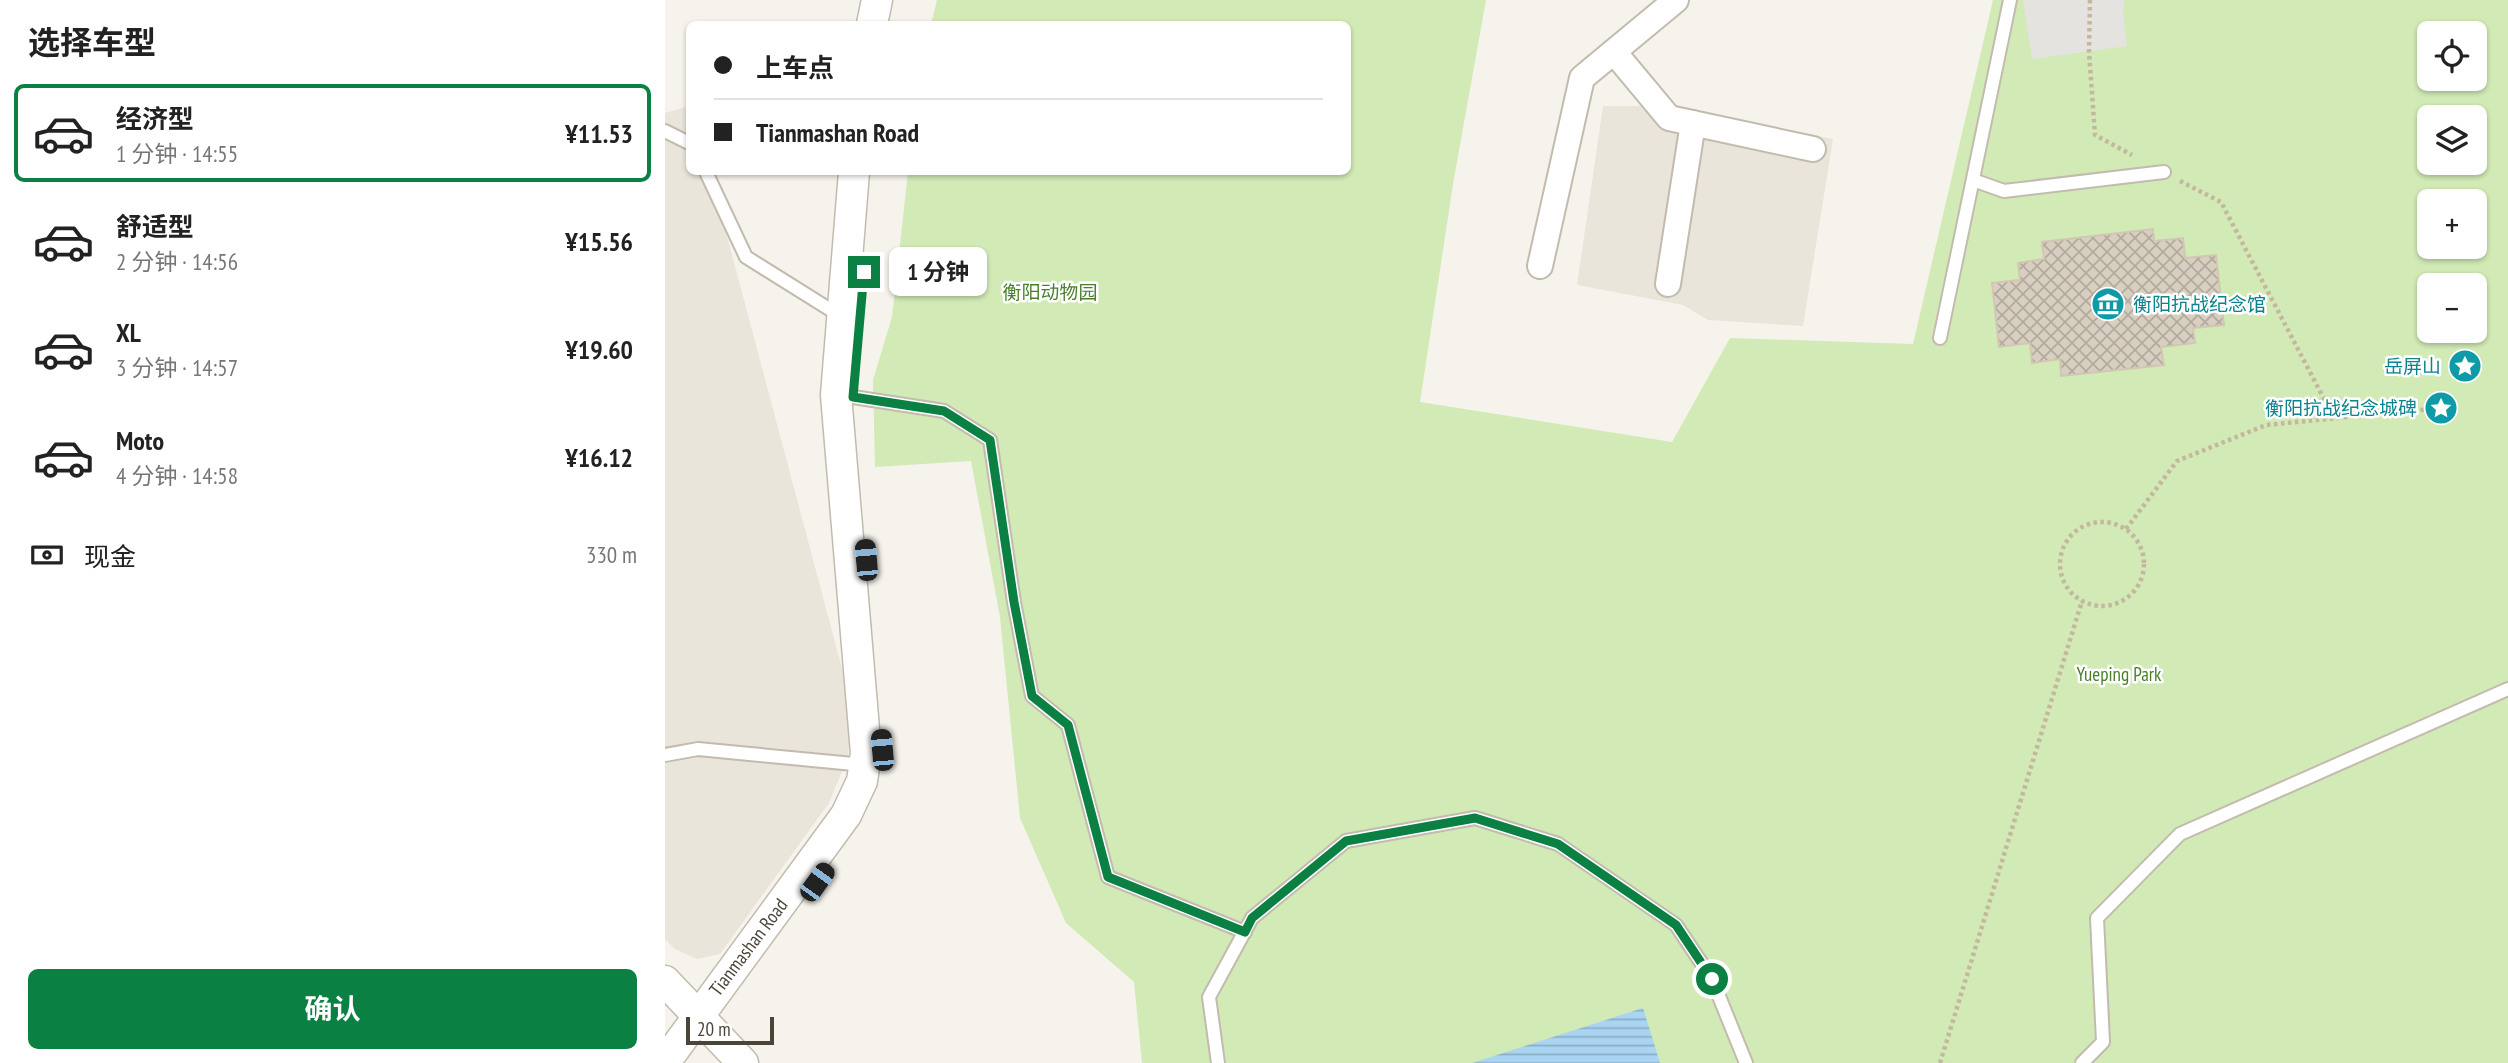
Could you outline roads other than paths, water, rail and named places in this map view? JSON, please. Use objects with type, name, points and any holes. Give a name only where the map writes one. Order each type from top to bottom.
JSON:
[{"type":"street","points":[[873,21],[877,0]]},
{"type":"street","points":[[892,21],[895,0]]},
{"type":"street","points":[[1540,266],[1582,78],[1676,0]]},
{"type":"street","points":[[1614,52],[1669,118],[1813,149]]},
{"type":"street","points":[[1668,284],[1693,123]]},
{"type":"street","name":"Tianmashan Road","points":[[700,1041],[846,815],[862,780],[866,753],[836,395],[854,175]]},
{"type":"street","name":"Tianmashan Road","points":[[665,1062],[700,1041],[863,819],[878,785],[882,750],[853,397],[873,175]]},
{"type":"street","points":[[665,981],[700,1041]]},
{"type":"street","points":[[665,1008],[700,1041],[743,1063]]},
{"type":"lane","points":[[1940,338],[2010,0]]},
{"type":"lane","points":[[665,131],[686,142]]},
{"type":"lane","points":[[1973,180],[2004,191],[2164,172]]},
{"type":"lane","points":[[707,175],[746,257],[842,317]]},
{"type":"lane","points":[[853,397],[944,411],[990,440],[1014,602],[1032,696],[1068,725],[1108,877],[1245,932]]},
{"type":"lane","points":[[2082,1063],[2103,1042],[2097,918],[2180,834],[2508,689]]},
{"type":"lane","points":[[665,755],[698,750],[864,765]]},
{"type":"lane","points":[[1218,1063],[1209,997],[1252,918],[1346,841],[1475,818],[1558,844],[1676,925],[1712,979],[1746,1063]]},
{"type":"water","points":[[1643,1008],[1660,1063],[1472,1063]]},
{"type":"place","name":"衡阳抗战纪念馆","points":[[2108,304]]},
{"type":"place","name":"岳屏山","points":[[2465,366]]},
{"type":"place","name":"衡阳抗战纪念城碑","points":[[2441,408]]},
{"type":"park label","name":"衡阳动物园","points":[[1050,292]]},
{"type":"park label","name":"Yueping Park","points":[[2119,674]]}]
